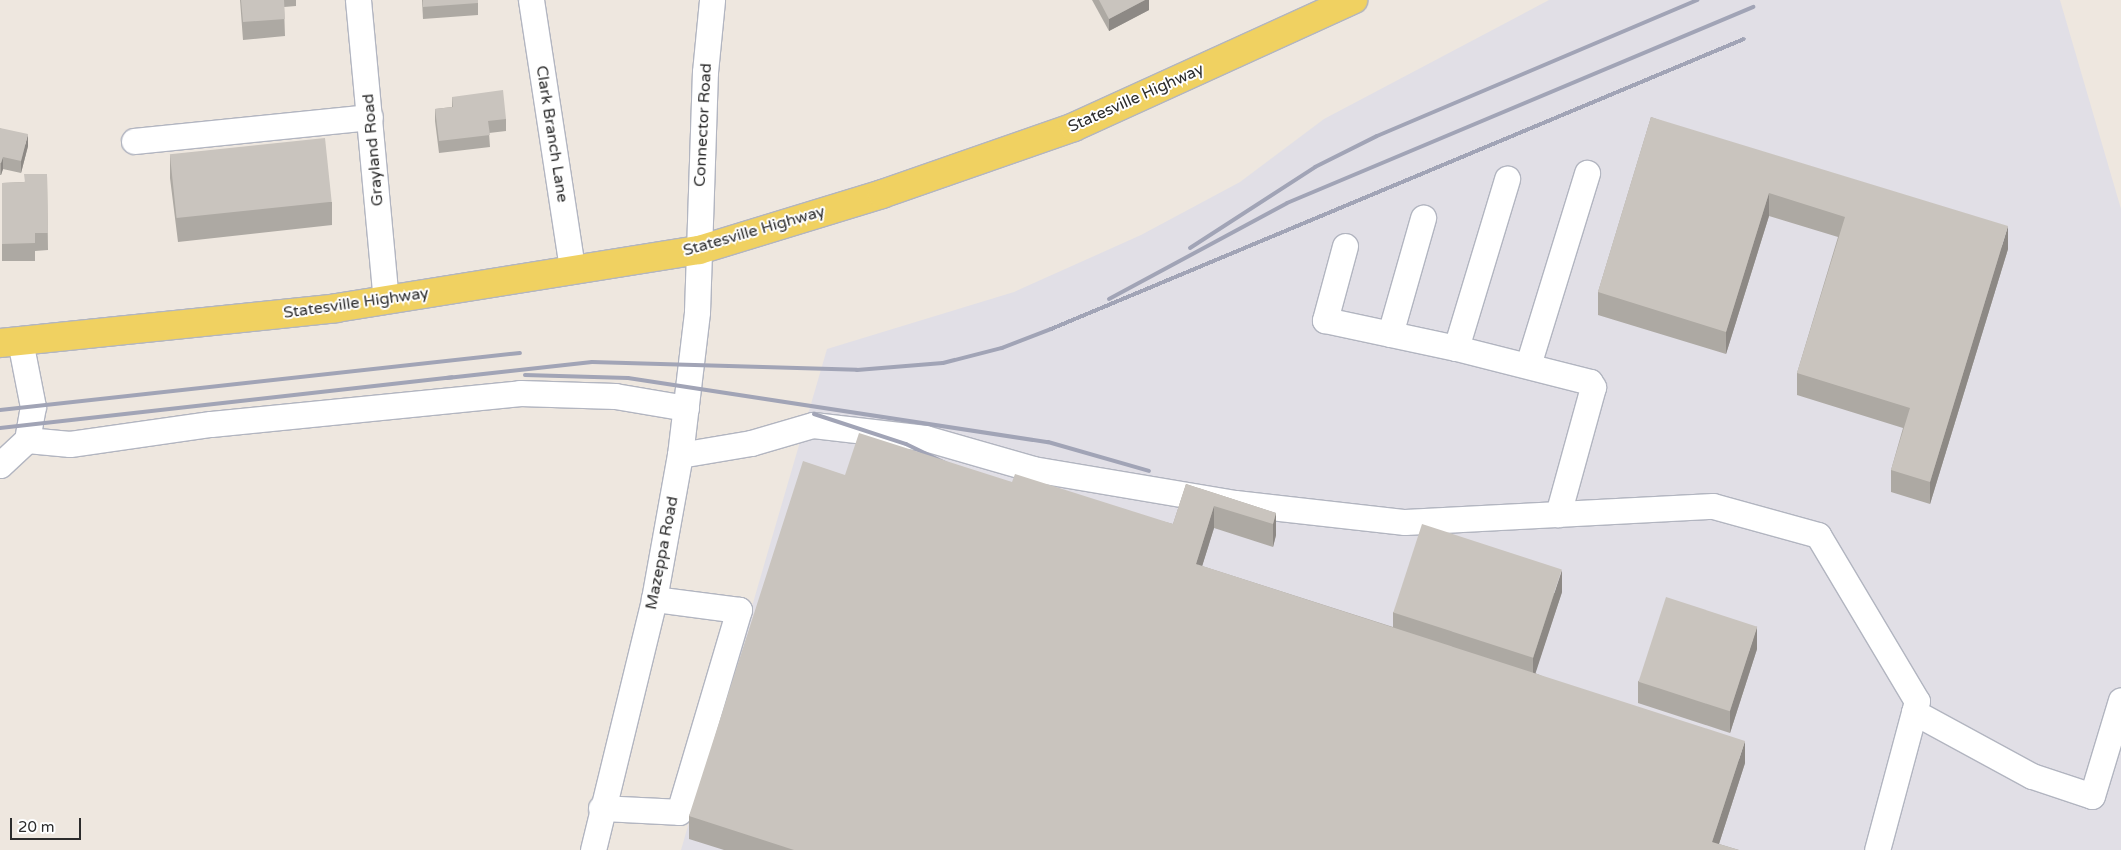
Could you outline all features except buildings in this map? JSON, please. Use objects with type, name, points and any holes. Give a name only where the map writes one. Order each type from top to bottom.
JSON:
[{"type":"main road","name":"Statesville Highway","points":[[10,342],[336,308],[572,268],[699,250],[882,194],[1074,126],[1353,0]]},
{"type":"street","name":"Grayland Road","points":[[358,0],[386,300]]},
{"type":"street","name":"Clark Branch Lane","points":[[531,0],[572,268]]},
{"type":"street","name":"Connector Road","points":[[699,250],[705,72],[712,0]]},
{"type":"street","points":[[134,141],[370,117]]},
{"type":"street","points":[[1528,365],[1586,173]]},
{"type":"street","points":[[1456,348],[1507,179]]},
{"type":"street","points":[[1390,334],[1423,218]]},
{"type":"street","points":[[1345,246],[1326,320],[1456,348],[1590,382],[1593,387],[1558,514]]},
{"type":"street","name":"Mazeppa Road","points":[[593,850],[601,808],[654,599],[680,454],[693,364],[699,250]]},
{"type":"street","points":[[0,464],[27,440],[33,406],[10,342]]},
{"type":"street","points":[[27,440],[70,444],[211,424],[520,393],[615,396],[686,408]]},
{"type":"street","points":[[680,454],[751,443],[813,425],[925,438],[1033,469],[1254,505],[1405,522],[1713,506],[1818,536],[1917,702],[1877,850]]},
{"type":"street","points":[[601,808],[679,812],[739,610],[654,599]]},
{"type":"street","points":[[1914,712],[2032,776],[2092,796],[2121,700]]},
{"type":"shaded area","points":[[1549,0],[2060,0],[2121,209],[2121,850],[681,850],[827,349],[1014,292],[1141,235],[1240,182],[1324,119]]},
{"type":"railway","points":[[1190,248],[1315,167],[1377,136],[1697,0]]},
{"type":"railway","points":[[1109,299],[1287,203],[1753,7]]},
{"type":"railway","points":[[447,378],[592,362],[857,370],[943,363],[1002,348],[1744,39]]},
{"type":"railway","points":[[0,410],[520,353]]},
{"type":"railway","points":[[525,375],[628,378],[1048,442],[1149,471]]},
{"type":"railway","points":[[0,428],[452,377]]},
{"type":"railway","points":[[814,414],[906,444],[947,464]]}]
